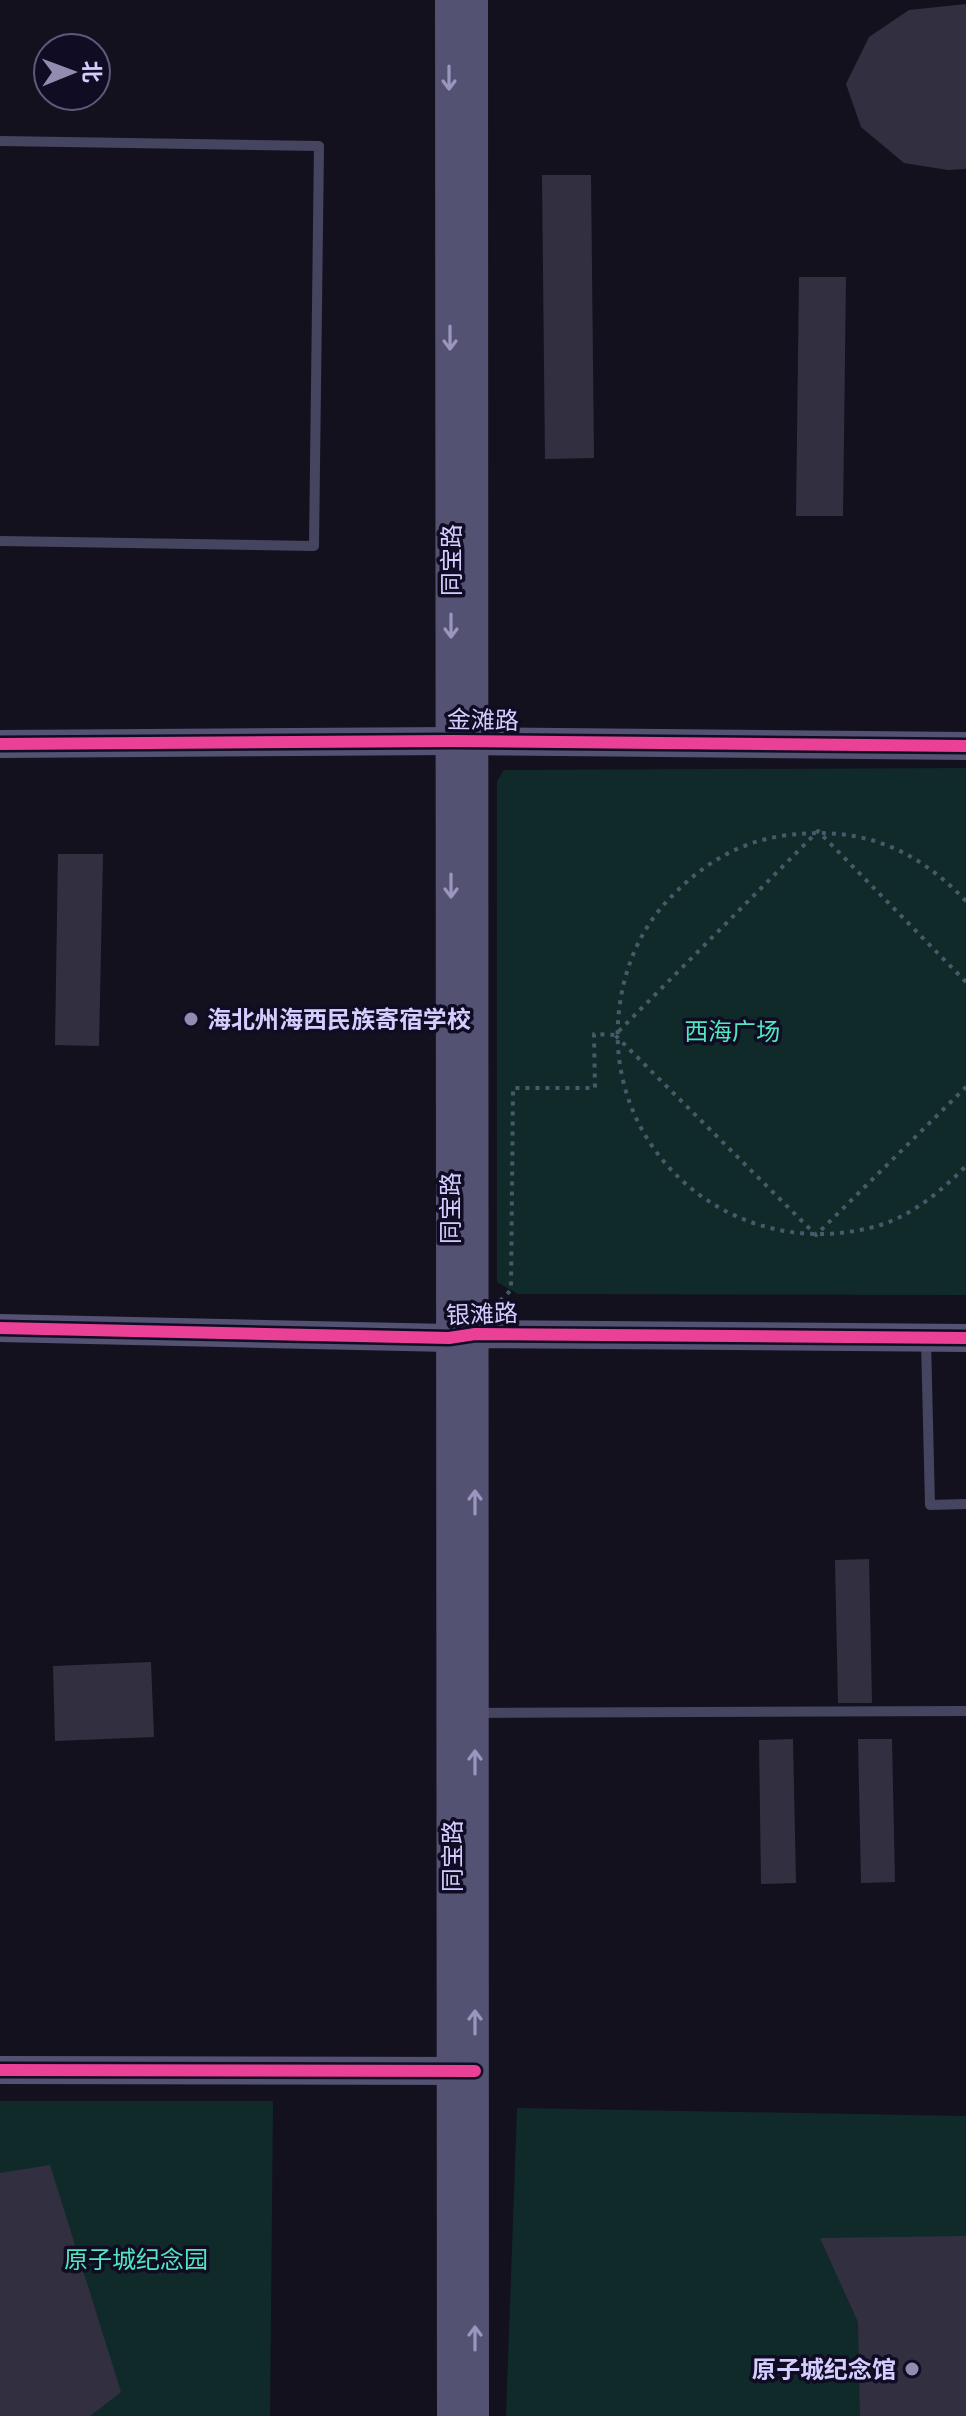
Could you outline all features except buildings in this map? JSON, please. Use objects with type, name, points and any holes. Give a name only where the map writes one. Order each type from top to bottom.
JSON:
[{"type":"main road","name":"同宝路","points":[[449,0],[463,742]]},
{"type":"main road","name":"同宝路","points":[[474,0],[463,742],[462,1336],[453,1585],[463,2072],[475,2416]]},
{"type":"main road","name":"金滩路","points":[[0,744],[463,742],[966,746]]},
{"type":"main road","name":"银滩路","points":[[0,1328],[462,1336],[966,1338]]},
{"type":"main road","name":"同宝路","points":[[451,2416],[475,1713],[462,1336]]},
{"type":"main road","points":[[0,2070],[463,2072]]},
{"type":"lane","points":[[0,141],[319,146],[314,546],[0,541]]},
{"type":"lane","points":[[926,1338],[930,1505],[966,1504]]},
{"type":"lane","points":[[475,1713],[966,1711]]},
{"type":"path","points":[[818,831],[966,982]]},
{"type":"path","points":[[615,1035],[818,831]]},
{"type":"path","points":[[966,901],[937,870],[880,841],[818,831],[755,840],[698,869],[653,915],[625,972],[615,1035],[626,1097],[654,1153],[698,1197],[754,1225],[816,1235],[878,1226],[934,1198],[966,1166]]},
{"type":"path","points":[[500,1301],[511,1290],[513,1088],[595,1088],[594,1034],[615,1035],[816,1235]]},
{"type":"path","points":[[816,1235],[966,1087]]},
{"type":"green space","name":"西海广场","points":[[966,768],[966,1295],[518,1294],[497,1282],[497,781],[504,770]]},
{"type":"green space","name":"原子城纪念园","points":[[0,2101],[273,2101],[270,2416],[0,2416]]},
{"type":"green space","points":[[517,2108],[966,2116],[966,2416],[506,2416]]},
{"type":"cycle path","points":[[0,744],[452,741],[966,746]]},
{"type":"cycle path","points":[[0,1328],[449,1338],[475,1334],[966,1338]]},
{"type":"cycle path","points":[[0,2070],[475,2071]]},
{"type":"place","name":"海北州海西民族寄宿学校","points":[[191,1019]]},
{"type":"place","name":"原子城纪念馆","points":[[912,2369]]}]
